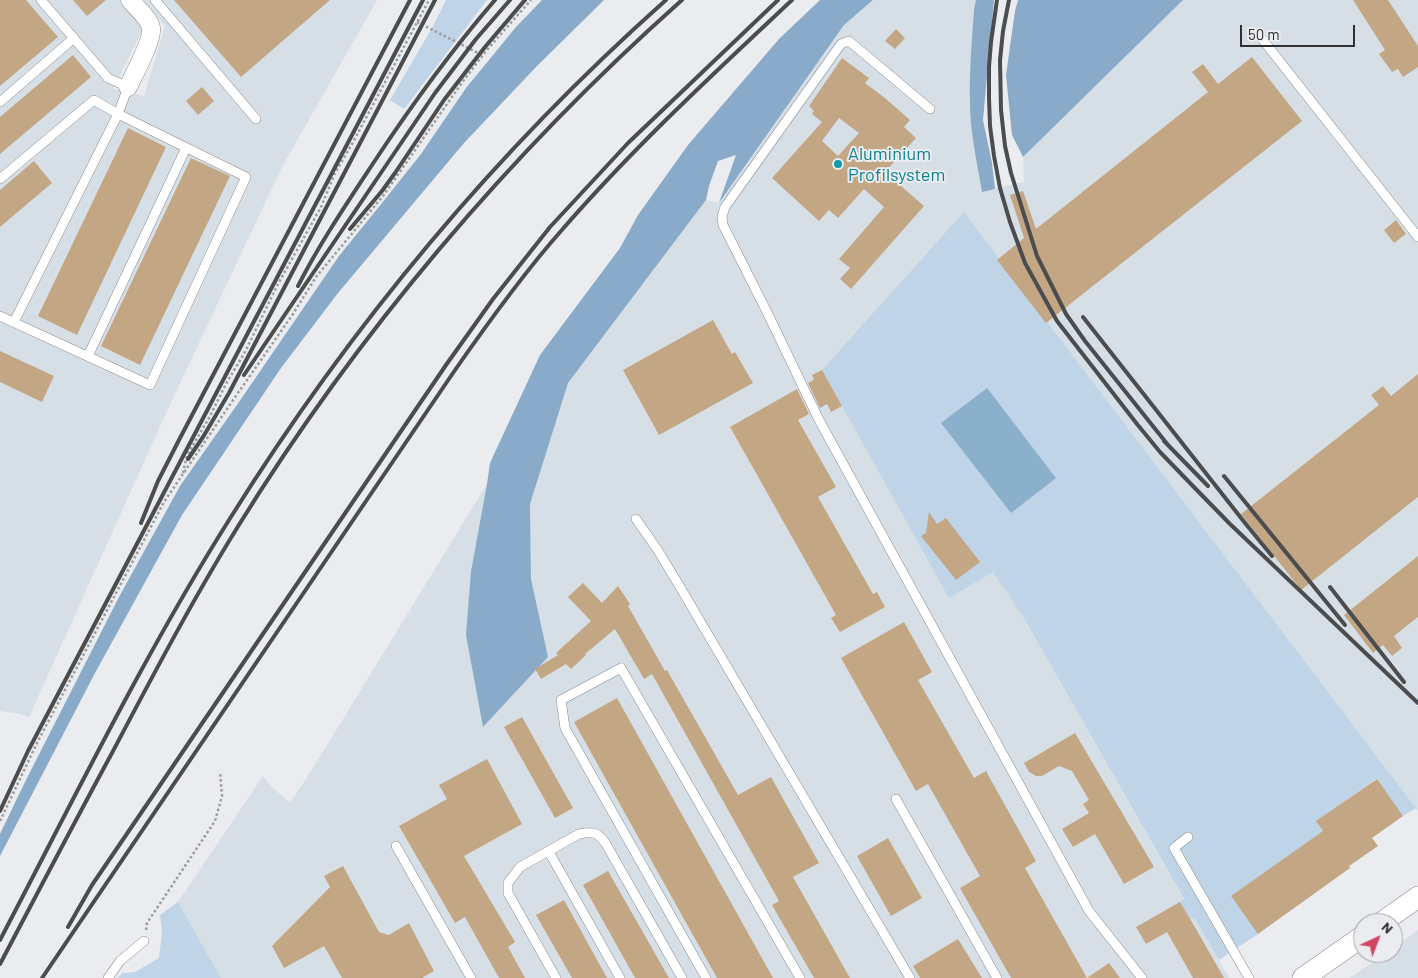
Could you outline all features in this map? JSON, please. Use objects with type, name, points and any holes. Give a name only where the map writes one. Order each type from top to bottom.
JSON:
[{"type":"street","points":[[128,86],[150,40],[151,28],[147,20],[130,0]]},
{"type":"street","points":[[1395,913],[1418,897]]},
{"type":"street","points":[[1303,978],[1353,943]]},
{"type":"lane","points":[[14,322],[118,114],[128,86],[108,78],[41,0]]},
{"type":"lane","points":[[155,0],[256,119]]},
{"type":"lane","points":[[0,102],[74,38]]},
{"type":"lane","points":[[1263,40],[1418,237]]},
{"type":"lane","points":[[930,109],[850,41],[841,44],[725,207],[722,216],[723,225],[819,420],[1089,911],[1142,978]]},
{"type":"lane","points":[[0,179],[94,100],[118,114],[246,177],[150,385],[0,316]]},
{"type":"lane","points":[[88,356],[186,148]]},
{"type":"lane","points":[[636,519],[680,587],[910,978]]},
{"type":"lane","points":[[706,978],[565,728],[561,700],[621,668],[800,978]]},
{"type":"lane","points":[[896,799],[997,978]]},
{"type":"lane","points":[[556,978],[508,893],[508,883],[520,867],[579,834],[590,832],[600,835],[606,844],[682,978]]},
{"type":"lane","points":[[1188,837],[1174,848],[1249,978]]},
{"type":"lane","points":[[396,846],[471,978]]},
{"type":"lane","points":[[549,852],[620,978]]},
{"type":"lane","points":[[108,978],[120,961],[144,942]]},
{"type":"path","points":[[183,474],[187,455],[245,352],[278,284],[321,207],[335,173],[429,0]]},
{"type":"path","points":[[0,821],[37,742],[164,502],[293,314],[316,277],[383,196],[482,55],[531,0]]},
{"type":"path","points":[[417,22],[482,55]]},
{"type":"path","points":[[144,942],[147,923],[215,821],[222,796],[220,772]]},
{"type":"shaded area","points":[[0,0],[121,0],[144,27],[113,89],[144,96],[165,26],[143,0],[377,0],[282,167],[167,411],[29,717],[0,711]]},
{"type":"shaded area","points":[[446,0],[487,0],[404,109],[390,100]]},
{"type":"shaded area","points":[[542,0],[604,0],[537,66],[464,143],[338,293],[281,368],[182,515],[95,673],[0,856],[0,834],[25,782],[119,597],[180,486],[339,256],[421,154],[466,88],[516,27]]},
{"type":"shaded area","points":[[820,0],[873,0],[844,25],[719,203],[736,155],[718,161],[706,200],[568,383],[530,504],[531,579],[548,657],[483,727],[466,635],[471,571],[490,463],[540,355],[620,248],[638,215],[688,145],[779,39]]},
{"type":"shaded area","points":[[873,0],[976,0],[970,68],[970,104],[972,137],[982,191],[1024,182],[1023,157],[1183,0],[1418,0],[1418,811],[964,212],[949,598],[993,571],[1022,615],[1184,900],[1180,902],[1190,918],[1194,916],[1229,978],[221,978],[178,902],[263,776],[290,803],[487,484],[471,571],[548,658],[531,579],[530,504],[542,450],[568,383],[706,200],[719,203],[844,25]]},
{"type":"shaded area","points":[[976,0],[994,0],[983,120],[995,189],[982,192],[970,114],[971,56]]},
{"type":"shaded area","points":[[1018,0],[1183,0],[1023,157],[1012,135],[1006,75]]},
{"type":"shaded area","points":[[964,212],[1416,808],[1403,816],[1376,779],[1317,821],[1327,837],[1258,934],[1219,960],[1194,917],[1190,919],[1180,902],[1184,899],[1022,615],[993,572],[949,598],[822,370]]},
{"type":"shaded area","points":[[987,388],[1056,478],[1011,513],[941,423]]},
{"type":"shaded area","points":[[178,902],[221,978],[118,978],[122,973],[135,972],[159,958],[162,932],[160,915]]},
{"type":"shaded area","points":[[1418,930],[1418,978],[1350,978],[1372,963],[1403,963],[1403,941]]},
{"type":"building","points":[[0,0],[26,0],[58,37],[0,86]]},
{"type":"building","points":[[73,0],[106,0],[87,16]]},
{"type":"building","points":[[174,0],[330,0],[241,77]]},
{"type":"building","points":[[1353,0],[1388,0],[1418,46],[1418,67],[1403,77],[1398,69],[1392,72],[1379,54],[1385,50]]},
{"type":"building","points":[[896,29],[905,38],[895,49],[885,41]]},
{"type":"building","points":[[73,55],[91,77],[0,154],[0,117]]},
{"type":"building","points":[[1252,57],[1302,121],[1046,323],[997,260],[1024,238],[1010,195],[1023,191],[1036,229],[1208,92],[1192,72],[1203,64],[1218,84]]},
{"type":"building","points":[[842,58],[869,78],[865,83],[910,120],[904,127],[916,138],[885,172],[924,206],[851,289],[840,279],[850,268],[839,259],[884,207],[864,189],[838,218],[829,210],[819,221],[772,178],[822,122],[812,114],[814,111],[809,106]],"holes":[[[839,118],[859,133],[838,156],[822,141]]]},
{"type":"building","points":[[202,87],[214,101],[198,115],[186,101]]},
{"type":"building","points":[[128,128],[166,147],[77,335],[38,316]]},
{"type":"building","points":[[191,158],[230,176],[140,365],[101,346]]},
{"type":"building","points":[[34,161],[52,183],[0,227],[0,190]]},
{"type":"building","points":[[1396,220],[1406,234],[1394,243],[1384,230]]},
{"type":"building","points":[[713,320],[732,354],[735,352],[753,383],[659,435],[623,370]]},
{"type":"building","points":[[0,351],[54,376],[42,402],[0,382]]},
{"type":"building","points":[[822,370],[842,406],[831,412],[827,404],[820,408],[808,383],[814,380],[812,375]]},
{"type":"building","points":[[1418,374],[1418,497],[1301,590],[1241,514],[1379,405],[1371,395],[1383,386],[1391,396]]},
{"type":"building","points":[[797,389],[809,414],[798,420],[836,487],[818,497],[873,594],[877,592],[885,607],[840,632],[831,618],[836,615],[730,427]]},
{"type":"building","points":[[929,512],[937,524],[946,518],[980,562],[956,580],[921,536],[926,533]]},
{"type":"building","points":[[1418,556],[1418,617],[1394,636],[1402,648],[1392,656],[1383,645],[1373,653],[1344,615]]},
{"type":"building","points":[[583,583],[602,603],[618,586],[630,604],[628,606],[665,671],[667,670],[738,795],[771,777],[819,863],[793,877],[850,978],[814,978],[772,905],[779,901],[652,674],[644,679],[615,629],[585,654],[571,669],[566,664],[541,679],[535,669],[558,655],[556,653],[591,621],[568,597]]},
{"type":"building","points":[[904,622],[932,672],[918,680],[974,778],[986,771],[1036,861],[1025,868],[1087,978],[1011,978],[960,888],[980,876],[928,784],[916,791],[841,658]]},
{"type":"building","points":[[617,698],[773,978],[717,978],[574,722]]},
{"type":"building","points":[[522,717],[573,808],[555,818],[504,727]]},
{"type":"building","points":[[1075,733],[1154,867],[1124,884],[1095,834],[1073,847],[1062,829],[1089,813],[1083,804],[1089,800],[1072,771],[1059,766],[1042,776],[1036,776],[1029,772],[1024,763]]},
{"type":"building","points":[[487,759],[522,824],[464,856],[515,942],[508,947],[525,978],[499,978],[465,917],[455,923],[399,826],[447,799],[439,785]]},
{"type":"building","points":[[1377,779],[1403,816],[1372,838],[1378,846],[1258,934],[1231,896],[1323,831],[1316,821]]},
{"type":"building","points":[[888,838],[922,898],[891,916],[857,856]]},
{"type":"building","points":[[343,866],[379,932],[389,935],[409,923],[434,971],[422,978],[342,978],[324,946],[284,968],[272,946],[330,887],[324,876]]},
{"type":"building","points":[[608,871],[669,978],[635,978],[583,885]]},
{"type":"building","points":[[564,900],[607,978],[572,978],[536,915]]},
{"type":"building","points":[[1180,902],[1224,978],[1193,978],[1167,932],[1146,944],[1136,927]]},
{"type":"building","points":[[958,939],[982,978],[920,978],[913,966]]},
{"type":"building","points":[[1109,963],[1120,978],[1087,978]]},
{"type":"railway","points":[[141,523],[158,481],[179,440],[410,0]]},
{"type":"railway","points":[[0,811],[28,751],[423,0]]},
{"type":"railway","points":[[188,459],[229,393],[435,0]]},
{"type":"railway","points":[[298,286],[334,223],[402,120],[447,59],[495,0]]},
{"type":"railway","points":[[244,375],[435,93],[476,39],[510,0]]},
{"type":"railway","points":[[350,229],[382,191],[444,100],[525,0]]},
{"type":"railway","points":[[0,940],[110,728],[198,571],[275,449],[324,379],[375,311],[485,180],[603,58],[666,0]]},
{"type":"railway","points":[[0,964],[204,583],[284,455],[333,384],[440,248],[498,183],[557,119],[682,0]]},
{"type":"railway","points":[[68,927],[92,885],[446,365],[493,299],[550,227],[628,143],[778,0]]},
{"type":"railway","points":[[42,978],[453,373],[519,282],[561,231],[616,170],[792,0]]},
{"type":"railway","points":[[997,0],[989,67],[990,126],[994,156],[1000,188],[1025,263],[1057,321],[1160,452],[1230,524],[1418,703]]},
{"type":"railway","points":[[1009,0],[1000,60],[1001,110],[1005,146],[1011,173],[1037,256],[1066,314],[1085,341],[1168,445]]},
{"type":"railway","points":[[1083,317],[1272,556]]},
{"type":"railway","points":[[1164,441],[1208,486]]},
{"type":"railway","points":[[1224,476],[1345,625]]},
{"type":"railway","points":[[1330,587],[1404,682]]},
{"type":"place","name":"Aluminium Profilsystem","points":[[838,164]]}]
